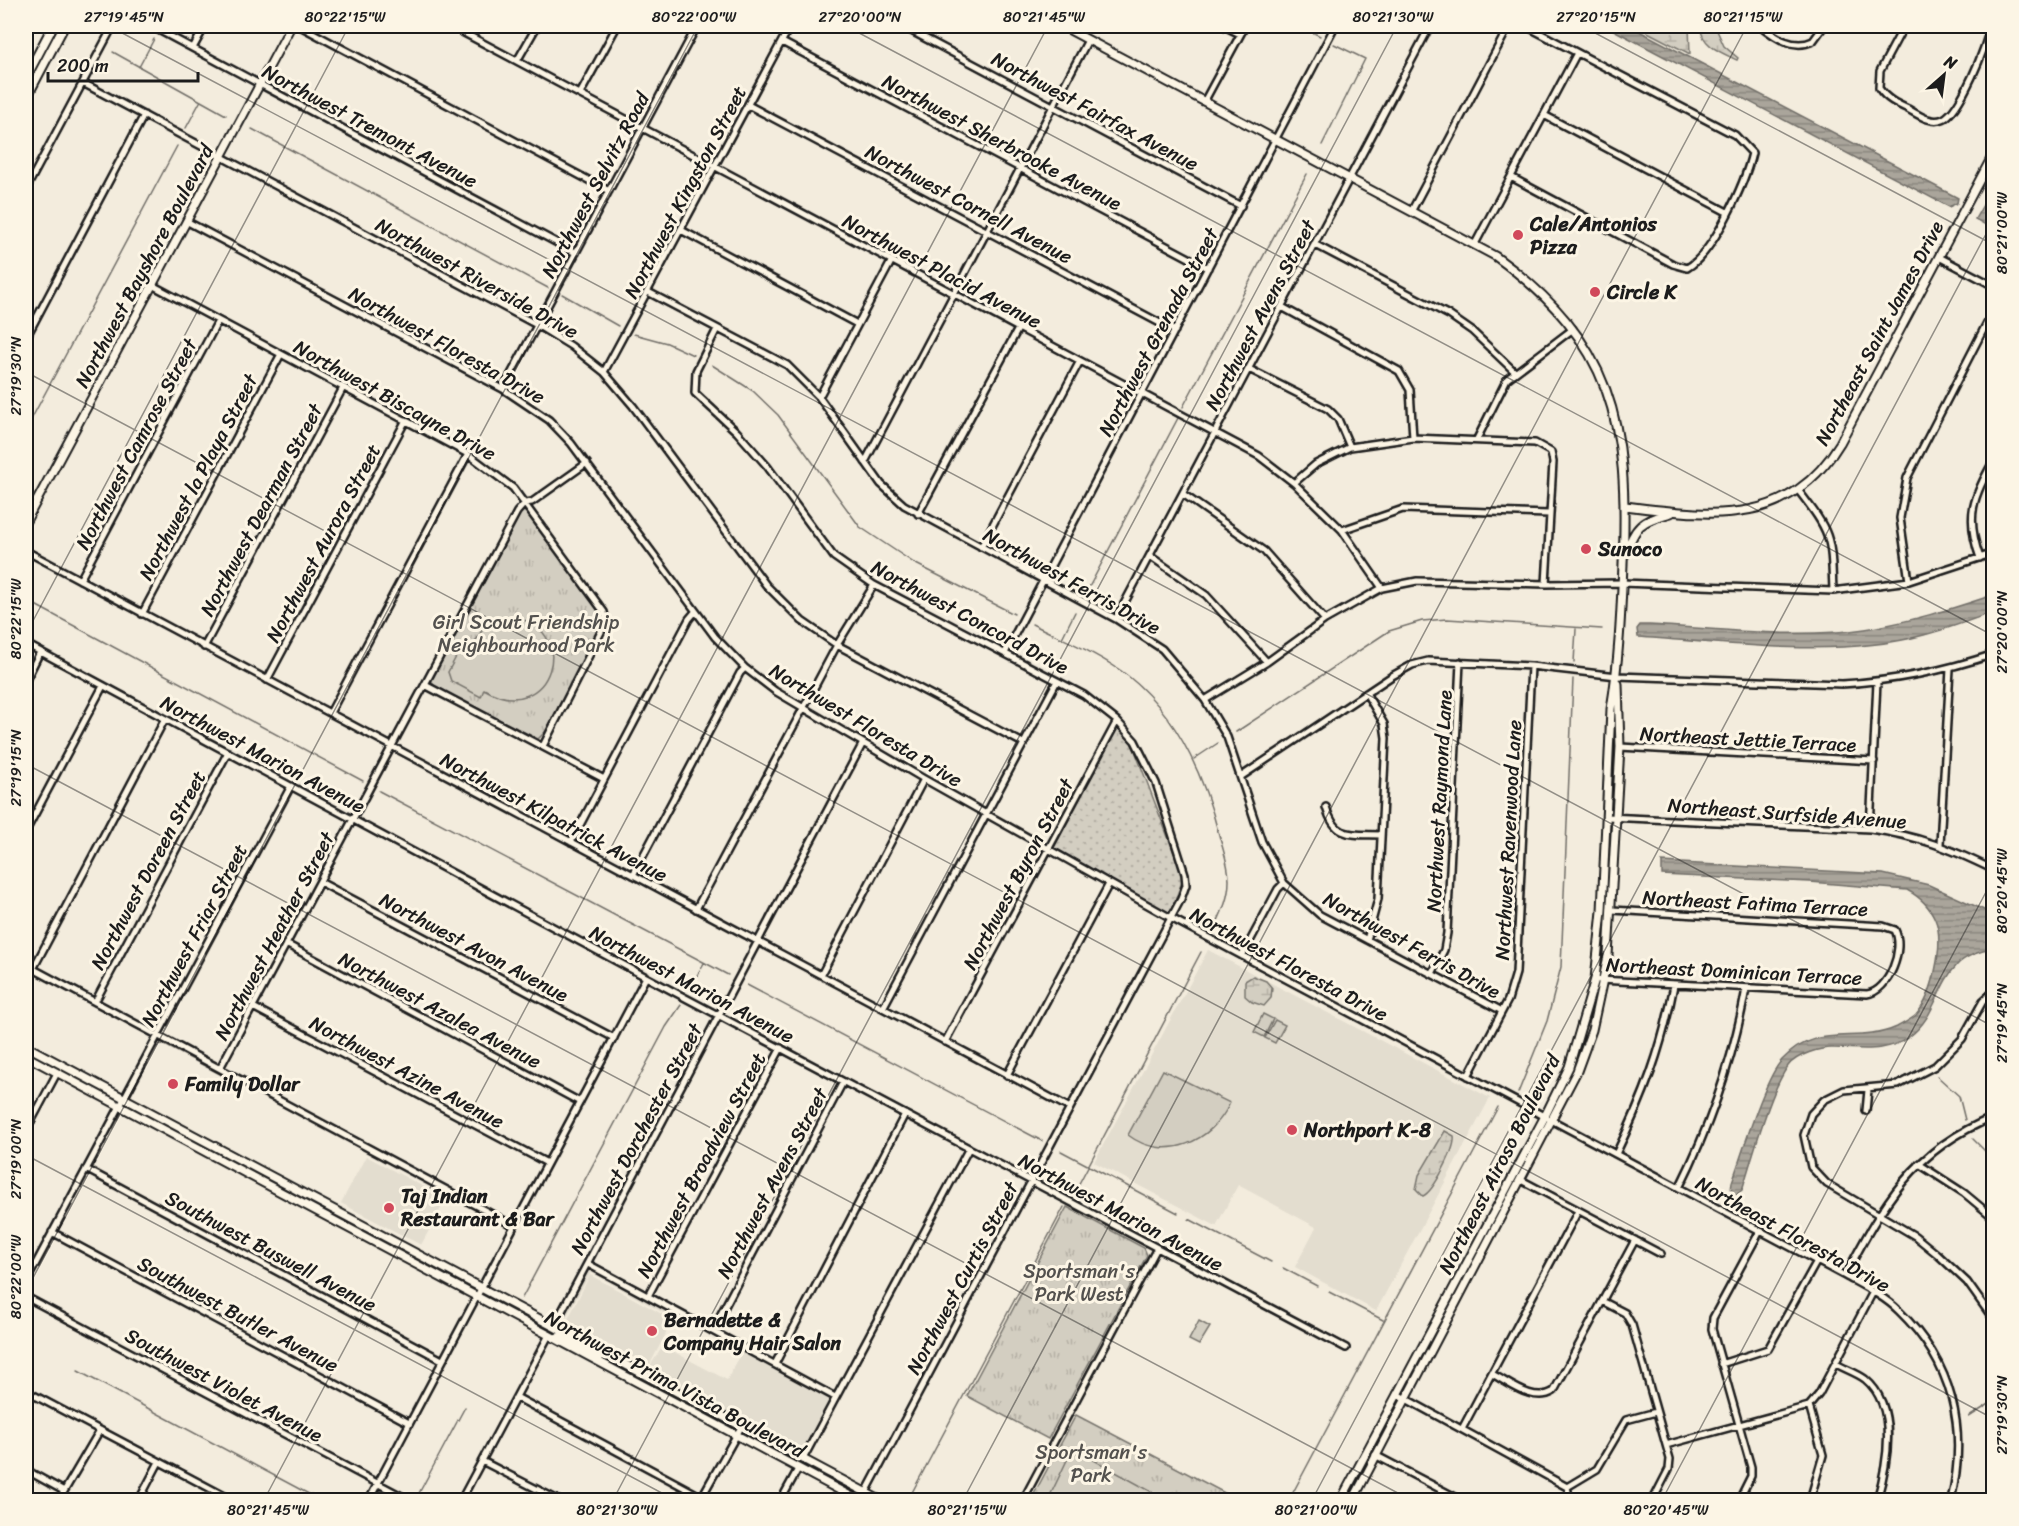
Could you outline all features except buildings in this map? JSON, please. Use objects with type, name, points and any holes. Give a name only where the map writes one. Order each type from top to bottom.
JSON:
[{"type":"highway","points":[[26,77],[53,26]]},
{"type":"highway","points":[[26,98],[64,26]]},
{"type":"main road","name":"Northwest Bayshore Boulevard","points":[[26,521],[291,26]]},
{"type":"main road","points":[[1062,26],[1349,177]]},
{"type":"main road","name":"Northeast Saint James Drive","points":[[1625,506],[1677,512],[1743,512],[1770,505],[1798,490],[1831,457],[1994,153]]},
{"type":"main road","name":"Northeast Airoso Boulevard","points":[[1349,177],[1475,244],[1523,276],[1573,329],[1603,382],[1618,425],[1625,506],[1617,676],[1620,747],[1595,979],[1569,1067],[1521,1180],[1353,1500]]},
{"type":"main road","points":[[1623,560],[1638,526],[1646,520],[1677,512]]},
{"type":"main road","name":"Northeast Airoso Boulevard","points":[[1341,1500],[1396,1394],[1548,1119],[1578,1071],[1592,1030],[1604,981],[1612,910],[1611,709],[1617,676]]},
{"type":"main road","name":"Northwest Prima Vista Boulevard","points":[[26,1046],[880,1500]]},
{"type":"main road","name":"Northwest Prima Vista Boulevard","points":[[26,1056],[860,1500]]},
{"type":"main road","points":[[551,1337],[561,1336],[599,1356],[608,1355]]},
{"type":"street","points":[[26,189],[113,26]]},
{"type":"street","name":"Northwest Tremont Avenue","points":[[151,26],[576,253]]},
{"type":"street","points":[[193,48],[205,26]]},
{"type":"street","points":[[300,26],[609,191]]},
{"type":"street","name":"Northwest Placid Avenue","points":[[455,26],[891,262],[1259,456],[1294,483],[1342,530],[1382,588]]},
{"type":"street","points":[[518,61],[537,26]]},
{"type":"street","points":[[580,94],[617,26]]},
{"type":"street","name":"Northwest Selvitz Road","points":[[503,390],[697,26]]},
{"type":"street","name":"Northwest Kingston Street","points":[[604,372],[790,26]]},
{"type":"street","name":"Northwest Fairfax Avenue","points":[[902,26],[1241,206]]},
{"type":"street","points":[[1224,26],[1240,34]]},
{"type":"street","points":[[1205,100],[1245,26]]},
{"type":"street","name":"Northwest Grenada Street","points":[[1005,652],[1277,140],[1335,26]]},
{"type":"street","name":"Northwest Avens Street","points":[[1116,619],[1430,26]]},
{"type":"street","points":[[1412,210],[1509,26]]},
{"type":"street","points":[[1511,177],[1673,264],[1687,268],[1696,263],[1705,252],[1727,212],[1752,153],[1735,135],[1526,26]]},
{"type":"street","points":[[1761,26],[1790,44],[1798,45],[1813,41],[1824,26]]},
{"type":"street","points":[[1904,26],[1880,71],[1880,88],[1889,99],[1929,120],[1938,121],[1944,119],[1954,109],[1979,61],[1990,26]]},
{"type":"street","points":[[865,462],[1089,40]]},
{"type":"street","name":"Northwest Sherbrooke Avenue","points":[[782,42],[1208,268]]},
{"type":"street","points":[[1475,244],[1577,53]]},
{"type":"street","name":"Northwest Riverside Drive","points":[[82,83],[571,345],[604,372],[633,406],[766,585],[802,621],[837,645],[1023,743]]},
{"type":"street","name":"Northwest Cornell Avenue","points":[[748,105],[1175,331]]},
{"type":"street","points":[[26,338],[144,115]]},
{"type":"street","points":[[1544,115],[1727,212]]},
{"type":"street","name":"Northwest Floresta Drive","points":[[186,221],[503,390],[549,420],[586,463],[695,612],[745,668],[803,708],[1109,884],[1548,1119]]},
{"type":"street","points":[[681,231],[857,324]]},
{"type":"street","points":[[1314,244],[1449,315],[1472,330],[1514,371]]},
{"type":"street","points":[[1939,257],[1994,286]]},
{"type":"street","points":[[819,398],[891,262]]},
{"type":"street","name":"Northwest Biscayne Drive","points":[[152,285],[468,454],[513,488],[604,612],[606,622],[543,746]]},
{"type":"street","name":"Northwest Ferris Drive","points":[[648,292],[787,365],[819,398],[892,496],[918,514],[1116,619],[1162,649],[1205,700],[1227,737],[1242,776],[1262,842],[1284,884],[1320,915],[1502,1011]]},
{"type":"street","points":[[1282,307],[1400,371],[1410,390],[1413,438]]},
{"type":"street","points":[[1909,581],[1900,518],[1906,478],[1994,309]]},
{"type":"street","name":"Northwest Camrose Street","points":[[80,580],[218,321]]},
{"type":"street","name":"Northwest Concord Drive","points":[[717,329],[696,371],[695,393],[737,432],[767,466],[834,557],[874,585],[1084,695],[1118,721],[1135,741],[1156,783],[1180,854],[1186,885],[1171,918]]},
{"type":"street","points":[[918,514],[1018,329]]},
{"type":"street","points":[[1477,439],[1507,379],[1514,371],[1573,329]]},
{"type":"street","name":"Northwest la Playa Street","points":[[142,614],[281,354]]},
{"type":"street","points":[[981,547],[1080,361]]},
{"type":"street","points":[[1249,369],[1328,409],[1338,419],[1350,447]]},
{"type":"street","name":"Northwest Dearman Street","points":[[204,647],[343,388]]},
{"type":"street","name":"Northwest Aurora Street","points":[[267,680],[406,420]]},
{"type":"street","points":[[1294,483],[1316,464],[1350,447],[1413,438],[1535,443],[1551,452],[1553,462],[1546,584]]},
{"type":"street","points":[[330,713],[468,454]]},
{"type":"street","points":[[1980,558],[1973,537],[1972,509],[1979,487],[1994,460]]},
{"type":"street","name":"Northwest Heather Street","points":[[220,1068],[517,512],[525,503],[532,502],[586,463]]},
{"type":"street","points":[[1798,490],[1821,519],[1830,537],[1833,591]]},
{"type":"street","points":[[1183,494],[1264,551],[1325,620]]},
{"type":"street","points":[[1342,530],[1403,509],[1549,514]]},
{"type":"street","name":"Northwest Kilpatrick Avenue","points":[[26,551],[1070,1108]]},
{"type":"street","points":[[1205,700],[1267,662],[1325,620],[1382,588],[1417,581],[1622,583],[1833,591],[1909,581],[1994,553]]},
{"type":"street","points":[[1150,556],[1206,595],[1267,662]]},
{"type":"street","points":[[696,909],[837,645],[874,585]]},
{"type":"street","points":[[571,842],[689,619],[695,612]]},
{"type":"street","name":"Northwest Marion Avenue","points":[[26,644],[646,978],[1346,1348]]},
{"type":"street","points":[[26,680],[40,652]]},
{"type":"street","points":[[1242,776],[1412,664],[1428,661],[1531,666],[1617,676],[1842,684],[1877,682],[1950,669],[1994,654]]},
{"type":"street","name":"Northwest Raymond Lane","points":[[1432,974],[1444,950],[1447,933],[1460,662]]},
{"type":"street","name":"Northwest Ravenwood Lane","points":[[1468,1076],[1512,991],[1516,973],[1531,666]]},
{"type":"street","points":[[633,875],[740,673],[745,668]]},
{"type":"street","points":[[1940,844],[1950,669]]},
{"type":"street","points":[[883,1008],[1057,681]]},
{"type":"street","points":[[1870,829],[1877,682]]},
{"type":"street","points":[[425,685],[604,779]]},
{"type":"street","points":[[26,831],[103,686]]},
{"type":"street","points":[[1366,693],[1384,724],[1386,738],[1377,899],[1367,940]]},
{"type":"street","points":[[33,969],[165,719]]},
{"type":"street","name":"Northwest Byron Street","points":[[945,1042],[1118,721]]},
{"type":"street","name":"Northwest Dorchester Street","points":[[554,1326],[863,743]]},
{"type":"street","name":"Northeast Jettie Terrace","points":[[1620,747],[1874,761]]},
{"type":"street","name":"Northwest Doreen Street","points":[[95,1002],[228,752]]},
{"type":"street","points":[[821,975],[924,779]]},
{"type":"street","name":"Northwest Friar Street","points":[[26,1282],[291,786]]},
{"type":"street","points":[[1326,807],[1332,822],[1340,831],[1381,835]]},
{"type":"street","name":"Northeast Surfside Avenue","points":[[1611,817],[1870,829],[1905,834],[1940,844],[1994,870]]},
{"type":"street","name":"Northwest Avon Avenue","points":[[320,882],[614,1038]]},
{"type":"street","points":[[1007,1075],[1109,884]]},
{"type":"street","points":[[1242,956],[1278,889],[1284,884]]},
{"type":"street","name":"Northeast Fatima Terrace","points":[[1612,910],[1883,926],[1895,930],[1901,941],[1898,956],[1884,983],[1872,993]]},
{"type":"street","name":"Northwest Curtis Street","points":[[860,1500],[866,1493],[1171,918]]},
{"type":"street","name":"Northwest Azalea Avenue","points":[[286,944],[580,1102]]},
{"type":"street","points":[[26,965],[514,1226]]},
{"type":"street","points":[[369,1500],[646,978]]},
{"type":"street","name":"Northeast Dominican Terrace","points":[[1595,979],[1746,989],[1872,993]]},
{"type":"street","points":[[1616,1154],[1652,1075],[1664,1037],[1674,985]]},
{"type":"street","points":[[1678,1188],[1702,1142],[1725,1079],[1746,989]]},
{"type":"street","points":[[1994,992],[1983,1001],[1962,1039],[1935,1066],[1898,1085],[1868,1090],[1844,1090],[1824,1101],[1811,1114],[1804,1135],[1811,1167],[1827,1184],[1915,1236],[1938,1254],[1968,1282],[1994,1320]]},
{"type":"street","name":"Northwest Azine Avenue","points":[[253,1007],[547,1163]]},
{"type":"street","name":"Northwest Broadview Street","points":[[648,1296],[781,1048]]},
{"type":"street","points":[[26,1131],[57,1073]]},
{"type":"street","name":"Northwest Avens Street","points":[[712,1330],[843,1082]]},
{"type":"street","points":[[1866,1111],[1868,1090]]},
{"type":"street","points":[[775,1364],[905,1114]]},
{"type":"street","points":[[1845,1276],[1877,1214],[1900,1183],[1947,1140],[1994,1117]]},
{"type":"street","name":"Northeast Floresta Drive","points":[[1548,1119],[1845,1276],[1898,1310],[1938,1360],[1949,1387],[1956,1416],[1960,1455],[1951,1500]]},
{"type":"street","points":[[803,1459],[969,1148]]},
{"type":"street","points":[[1919,1164],[1964,1193],[1994,1218]]},
{"type":"street","name":"Southwest Buswell Avenue","points":[[86,1169],[442,1360]]},
{"type":"street","points":[[1521,1180],[1661,1254]]},
{"type":"street","points":[[1462,1429],[1578,1211]]},
{"type":"street","points":[[1739,1500],[1751,1476],[1712,1329],[1713,1318],[1760,1230]]},
{"type":"street","name":"Southwest Butler Avenue","points":[[52,1232],[409,1423]]},
{"type":"street","points":[[1492,1374],[1536,1396],[1547,1395],[1554,1391],[1635,1240]]},
{"type":"street","points":[[1023,1500],[1157,1248]]},
{"type":"street","points":[[1722,1364],[1768,1349],[1817,1262]]},
{"type":"street","points":[[588,1264],[835,1397]]},
{"type":"street","points":[[1666,1445],[1809,1406],[1819,1394],[1836,1364],[1873,1292]]},
{"type":"street","name":"Southwest Violet Avenue","points":[[26,1297],[409,1500]]},
{"type":"street","points":[[1602,1300],[1625,1313],[1632,1325],[1666,1445],[1670,1466],[1653,1500]]},
{"type":"street","points":[[461,1500],[551,1337]]},
{"type":"street","points":[[1836,1364],[1868,1382],[1884,1415],[1888,1453],[1877,1500]]},
{"type":"street","points":[[26,1391],[221,1498],[232,1500]]},
{"type":"street","points":[[1396,1394],[1567,1488],[1570,1500]]},
{"type":"street","points":[[516,1397],[701,1499],[741,1426]]},
{"type":"street","points":[[1809,1406],[1823,1455],[1810,1500]]},
{"type":"street","points":[[1567,1488],[1597,1469],[1626,1420],[1656,1412]]},
{"type":"street","points":[[59,1500],[100,1430]]},
{"type":"street","points":[[1376,1455],[1461,1500]]},
{"type":"street","points":[[482,1461],[558,1500]]},
{"type":"street","points":[[139,1500],[159,1462]]},
{"type":"street","points":[[781,1500],[798,1468]]},
{"type":"street","points":[[26,1470],[64,1491]]},
{"type":"shaded area","points":[[1606,26],[1630,26],[1958,198],[1957,203],[1949,207]]},
{"type":"shaded area","points":[[1983,205],[1993,211],[1993,229],[1975,219]]},
{"type":"shaded area","points":[[1993,595],[1993,612],[1924,635],[1855,646],[1782,647],[1638,637],[1637,629],[1640,625],[1650,625],[1785,633],[1839,632],[1914,619]]},
{"type":"shaded area","points":[[1662,862],[1883,874],[1929,885],[1993,914],[1993,948],[1969,956],[1957,965],[1944,983],[1925,1020],[1909,1037],[1882,1048],[1816,1050],[1797,1058],[1788,1066],[1768,1108],[1742,1190],[1730,1199],[1732,1182],[1754,1118],[1768,1083],[1782,1060],[1809,1041],[1823,1037],[1881,1032],[1897,1027],[1914,1017],[1928,995],[1936,968],[1938,929],[1933,914],[1927,906],[1907,890],[1810,882],[1662,875]]},
{"type":"shaded area","name":"Northport K-8","points":[[1208,950],[1490,1098],[1376,1311],[1295,1267],[1316,1227],[1238,1185],[1216,1226],[1094,1162]]},
{"type":"shaded area","points":[[366,1156],[446,1199],[421,1245],[341,1203]]},
{"type":"shaded area","points":[[588,1268],[678,1316],[676,1320],[591,1272],[565,1319],[569,1328],[648,1369],[663,1346],[727,1380],[743,1350],[832,1398],[802,1455],[557,1325]]},
{"type":"shaded area","points":[[590,1275],[673,1320],[649,1366],[570,1325],[568,1319]]},
{"type":"green space","points":[[1636,26],[1689,26],[1690,54]]},
{"type":"green space","points":[[1700,26],[1715,26],[1724,46],[1738,58],[1737,60],[1718,51],[1708,43],[1701,33]]},
{"type":"green space","name":"Girl Scout Friendship Neighbourhood Park","points":[[522,511],[529,513],[602,615],[601,628],[545,732],[538,739],[435,687],[431,680],[518,514]]},
{"type":"green space","points":[[508,617],[532,623],[546,636],[551,653],[550,670],[541,685],[527,695],[507,698],[484,689],[481,697],[451,681],[448,672],[464,642],[472,647],[484,627]]},
{"type":"green space","points":[[1118,726],[1132,743],[1181,871],[1183,879],[1170,914],[1052,847]]},
{"type":"green space","points":[[1253,976],[1266,981],[1272,988],[1271,998],[1264,1006],[1252,1002],[1245,996],[1245,981]]},
{"type":"green space","points":[[1263,1014],[1273,1019],[1264,1037],[1254,1032]]},
{"type":"green space","points":[[1275,1020],[1285,1025],[1275,1043],[1265,1038]]},
{"type":"green space","points":[[1163,1070],[1230,1103],[1222,1117],[1200,1138],[1172,1147],[1157,1147],[1142,1143],[1128,1135]]},
{"type":"green space","points":[[1445,1131],[1454,1136],[1452,1150],[1433,1186],[1423,1196],[1416,1189],[1419,1175]]},
{"type":"green space","name":"Sportsman's Park West","points":[[1067,1207],[1144,1248],[1147,1255],[1048,1439],[967,1396]]},
{"type":"green space","points":[[1199,1321],[1210,1327],[1199,1345],[1189,1340]]},
{"type":"green space","name":"Sportsman's Park","points":[[1076,1415],[1238,1500],[1031,1500]]},
{"type":"green space","points":[[1078,1453],[1152,1492],[1146,1500],[1048,1500],[1069,1456]]},
{"type":"waterway","points":[[1300,26],[1320,36]]},
{"type":"waterway","points":[[139,67],[154,39]]},
{"type":"waterway","points":[[1322,145],[1365,59],[1334,44]]},
{"type":"waterway","points":[[113,52],[226,115]]},
{"type":"waterway","points":[[186,128],[200,102]]},
{"type":"waterway","points":[[252,129],[548,288]]},
{"type":"waterway","points":[[26,429],[177,146]]},
{"type":"waterway","points":[[1183,407],[1307,174]]},
{"type":"waterway","points":[[562,294],[618,326]]},
{"type":"waterway","points":[[634,334],[667,343],[693,355]]},
{"type":"waterway","points":[[712,365],[753,391],[778,415],[860,527],[914,563],[1014,614]]},
{"type":"waterway","points":[[1086,593],[1178,418]]},
{"type":"waterway","points":[[26,600],[363,781]]},
{"type":"waterway","points":[[1062,638],[1075,612]]},
{"type":"waterway","points":[[1236,732],[1389,631],[1422,621],[1447,619],[1602,629]]},
{"type":"waterway","points":[[1032,624],[1094,654],[1128,676],[1161,709],[1174,728],[1197,769],[1213,813],[1227,863],[1228,893],[1215,927]]},
{"type":"waterway","points":[[1574,662],[1576,629]]},
{"type":"waterway","points":[[1518,1093],[1547,1021],[1561,967],[1573,679]]},
{"type":"waterway","points":[[1194,759],[1218,743]]},
{"type":"waterway","points":[[379,791],[728,975]]},
{"type":"waterway","points":[[1074,1193],[1201,952]]},
{"type":"waterway","points":[[690,988],[704,963]]},
{"type":"waterway","points":[[747,985],[1042,1141]]},
{"type":"waterway","points":[[522,1298],[666,1027],[681,1005]]},
{"type":"waterway","points":[[154,1049],[160,1044],[165,1045],[271,1101]]},
{"type":"waterway","points":[[133,1090],[146,1064]]},
{"type":"waterway","points":[[1937,1076],[1959,1096],[1965,1120]]},
{"type":"waterway","points":[[1289,1500],[1498,1107]]},
{"type":"waterway","points":[[1973,1139],[1994,1160]]},
{"type":"waterway","points":[[1061,1151],[1178,1213]]},
{"type":"waterway","points":[[908,1500],[1064,1207]]},
{"type":"waterway","points":[[1189,1219],[1271,1262]]},
{"type":"waterway","points":[[1283,1268],[1317,1286]]},
{"type":"waterway","points":[[1329,1292],[1383,1320]]},
{"type":"waterway","points":[[78,1371],[320,1500]]},
{"type":"waterway","points":[[1969,1417],[1994,1401]]},
{"type":"waterway","points":[[418,1495],[465,1407]]},
{"type":"place","name":"Cale/Antonios Pizza","points":[[1518,235]]},
{"type":"place","name":"Circle K","points":[[1595,292]]},
{"type":"place","name":"Sunoco","points":[[1586,549]]},
{"type":"place","name":"Family Dollar","points":[[173,1084]]},
{"type":"place","name":"Northport K-8","points":[[1292,1130]]},
{"type":"place","name":"Taj Indian Restaurant & Bar","points":[[389,1208]]},
{"type":"place","name":"Bernadette & Company Hair Salon","points":[[652,1331]]}]
